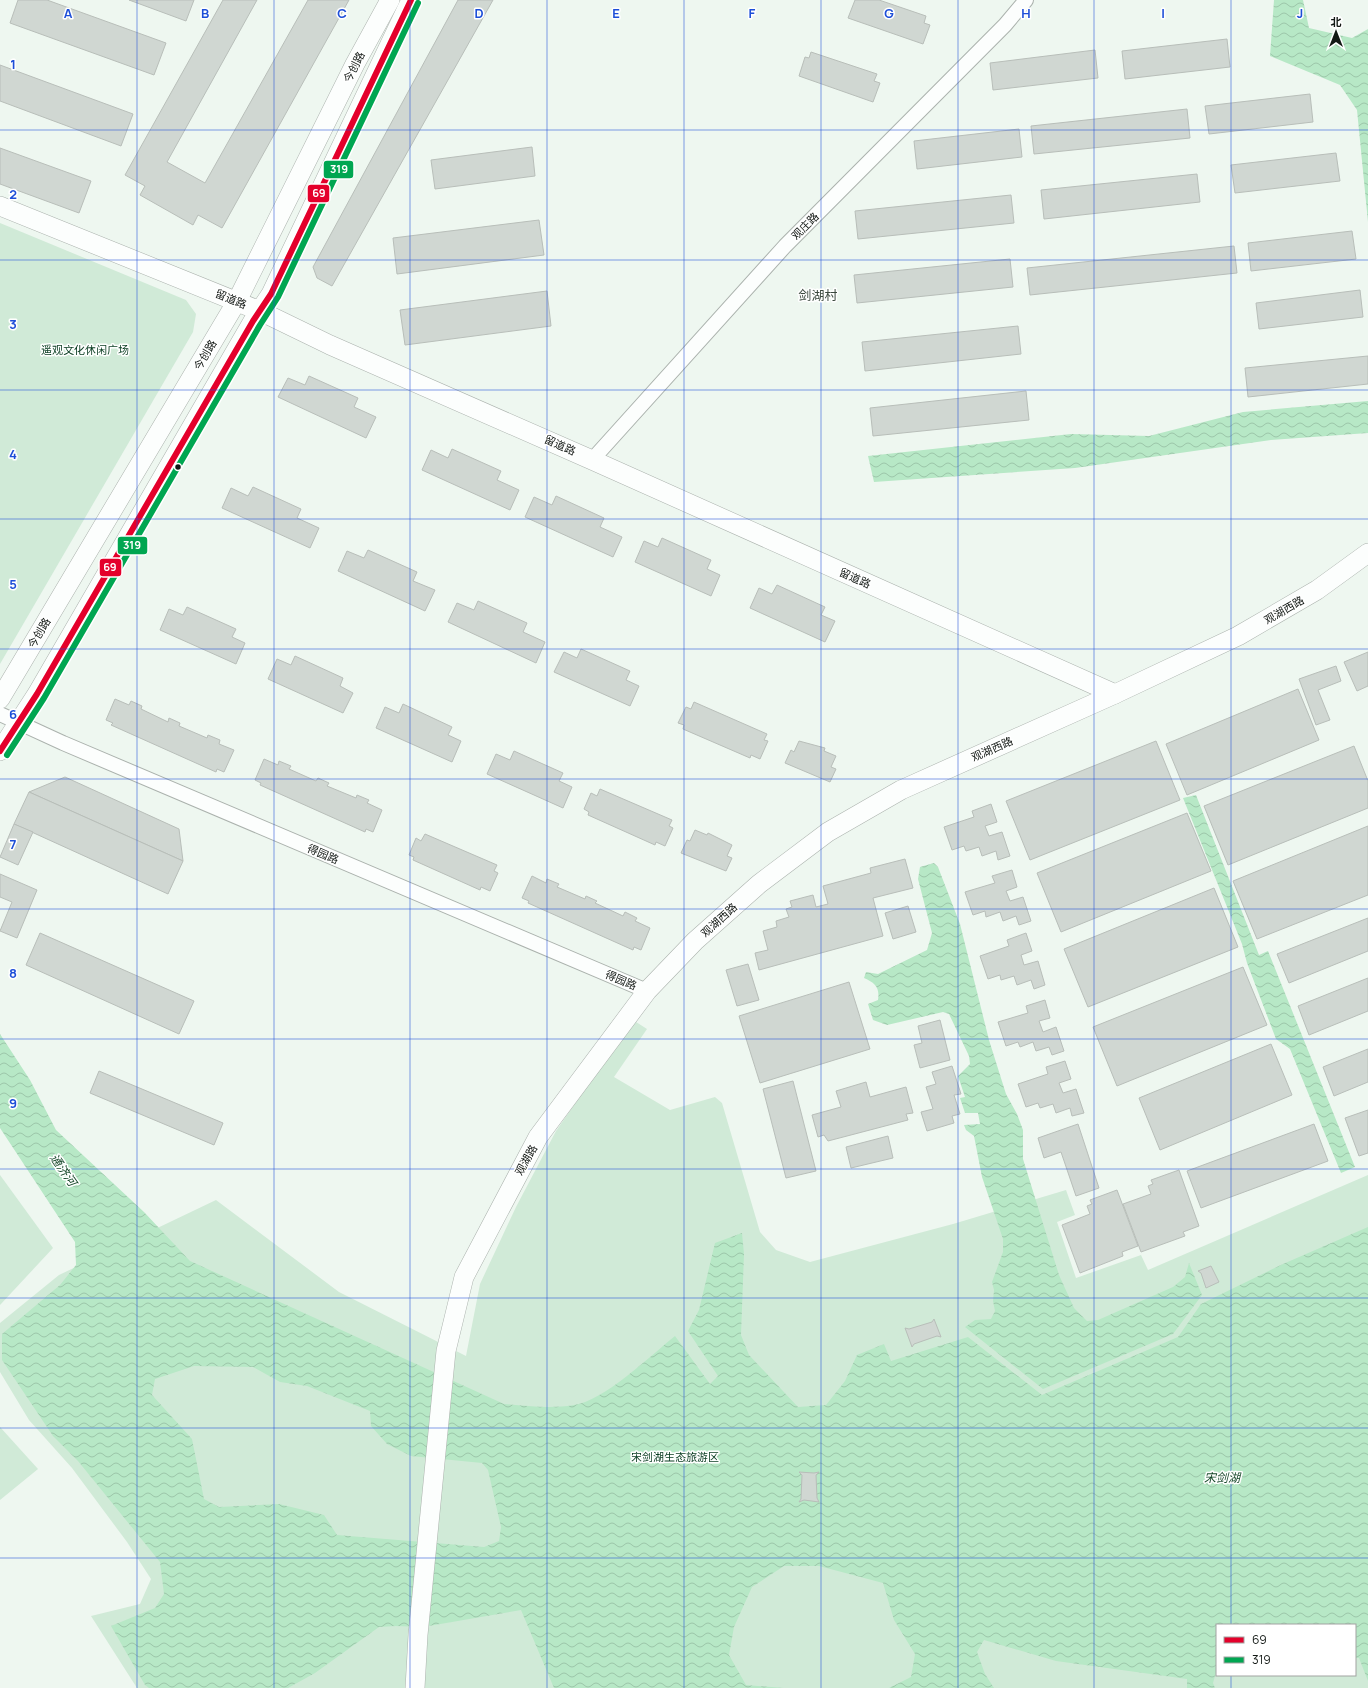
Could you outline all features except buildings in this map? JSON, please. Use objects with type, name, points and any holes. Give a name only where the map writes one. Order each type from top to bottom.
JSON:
[{"type":"street","name":"今创路","points":[[0,699],[237,301],[355,64],[390,0]]},
{"type":"street","name":"今创路","points":[[0,751],[18,723],[271,294],[411,0]]},
{"type":"street","name":"观庄路","points":[[592,460],[785,246],[1004,25],[1026,0]]},
{"type":"street","name":"留道路","points":[[0,206],[260,311],[330,345],[592,460],[1115,694]]},
{"type":"street","name":"观湖西路","points":[[647,991],[695,942],[759,884],[828,832],[900,790],[1115,694],[1238,636],[1317,590],[1368,553]]},
{"type":"street","name":"得园路","points":[[0,714],[647,991]]},
{"type":"street","name":"观湖路","points":[[415,1688],[418,1635],[446,1351],[464,1277],[538,1137],[647,991]]},
{"type":"green space","name":"遥观文化休闲广场","points":[[0,223],[186,300],[196,314],[193,332],[0,664]]},
{"type":"green space","name":"宋剑湖","points":[[633,1020],[647,1029],[614,1077],[670,1110],[715,1097],[722,1103],[760,1232],[776,1250],[810,1262],[953,1224],[1066,1190],[1075,1215],[1057,1222],[1076,1278],[1141,1255],[1148,1270],[1368,1175],[1368,1688],[137,1688],[91,1616],[140,1604],[151,1579],[127,1542],[72,1468],[29,1420],[0,1372],[0,1323],[59,1275],[216,1200],[339,1292],[466,1356],[480,1284],[516,1207],[556,1131]]},
{"type":"green space","points":[[0,1175],[53,1248],[0,1305]]},
{"type":"green space","points":[[0,1427],[38,1469],[0,1500]]},
{"type":"water","points":[[1274,0],[1303,0],[1309,28],[1352,38],[1368,29],[1368,222],[1357,110],[1340,85],[1270,56]]},
{"type":"water","points":[[1368,401],[1368,433],[1271,440],[1075,468],[874,482],[868,456],[1071,434],[1149,436],[1243,412]]},
{"type":"water","points":[[1196,795],[1259,955],[1268,951],[1355,1167],[1341,1173],[1290,1049],[1276,1039],[1247,963],[1242,944],[1183,798]]},
{"type":"water","points":[[934,863],[938,867],[960,924],[989,1040],[1006,1094],[1017,1114],[1023,1130],[1023,1159],[1059,1275],[1074,1308],[1087,1321],[1098,1320],[1173,1287],[1185,1277],[1189,1263],[1202,1295],[1173,1334],[1043,1389],[965,1327],[975,1320],[991,1319],[995,1311],[992,1282],[1003,1252],[1003,1239],[982,1177],[974,1136],[966,1130],[964,1125],[980,1124],[978,1113],[965,1113],[960,1098],[965,1097],[958,1076],[970,1064],[969,1056],[949,1014],[943,1012],[887,1025],[873,1020],[868,1004],[878,1000],[878,992],[874,984],[864,978],[866,972],[878,974],[927,950],[932,933],[918,879],[920,867]]},
{"type":"water","name":"宋剑湖","points":[[0,1034],[30,1080],[56,1130],[144,1212],[190,1261],[504,1404],[548,1407],[574,1405],[586,1402],[613,1387],[675,1336],[710,1384],[718,1376],[688,1331],[699,1310],[715,1243],[742,1233],[744,1254],[741,1335],[749,1355],[798,1407],[826,1405],[845,1381],[857,1355],[884,1344],[891,1361],[968,1337],[1042,1395],[1178,1337],[1201,1304],[1283,1264],[1368,1227],[1368,1681],[1359,1658],[1356,1658],[1356,1624],[1216,1624],[1216,1672],[1213,1683],[1215,1688],[1187,1688],[1187,1679],[1056,1661],[984,1640],[977,1652],[985,1674],[994,1688],[889,1688],[911,1677],[915,1654],[894,1620],[883,1583],[819,1566],[784,1566],[752,1587],[734,1627],[729,1655],[746,1685],[784,1688],[554,1688],[521,1610],[423,1627],[379,1627],[315,1673],[288,1688],[149,1688],[145,1685],[111,1626],[155,1608],[164,1594],[160,1562],[78,1461],[53,1436],[2,1360],[2,1334],[60,1285],[76,1265],[75,1242],[0,1128]],"holes":[[[194,1366],[253,1367],[280,1382],[307,1386],[370,1411],[371,1426],[387,1444],[411,1456],[482,1463],[488,1470],[501,1527],[499,1541],[484,1547],[337,1535],[324,1515],[279,1504],[219,1507],[204,1499],[192,1439],[152,1395],[155,1379]]]},
{"type":"transit line","name":"69","points":[[0,751],[37,694],[253,321],[271,294],[411,0]]},
{"type":"transit line","name":"319","points":[[7,755],[44,698],[260,325],[278,297],[418,3]]},
{"type":"district","name":"剑湖村","points":[[818,295]]},
{"type":"water label","name":"通济河","points":[[63,1170]]},
{"type":"park label","name":"宋剑湖生态旅游区","points":[[675,1457]]}]
